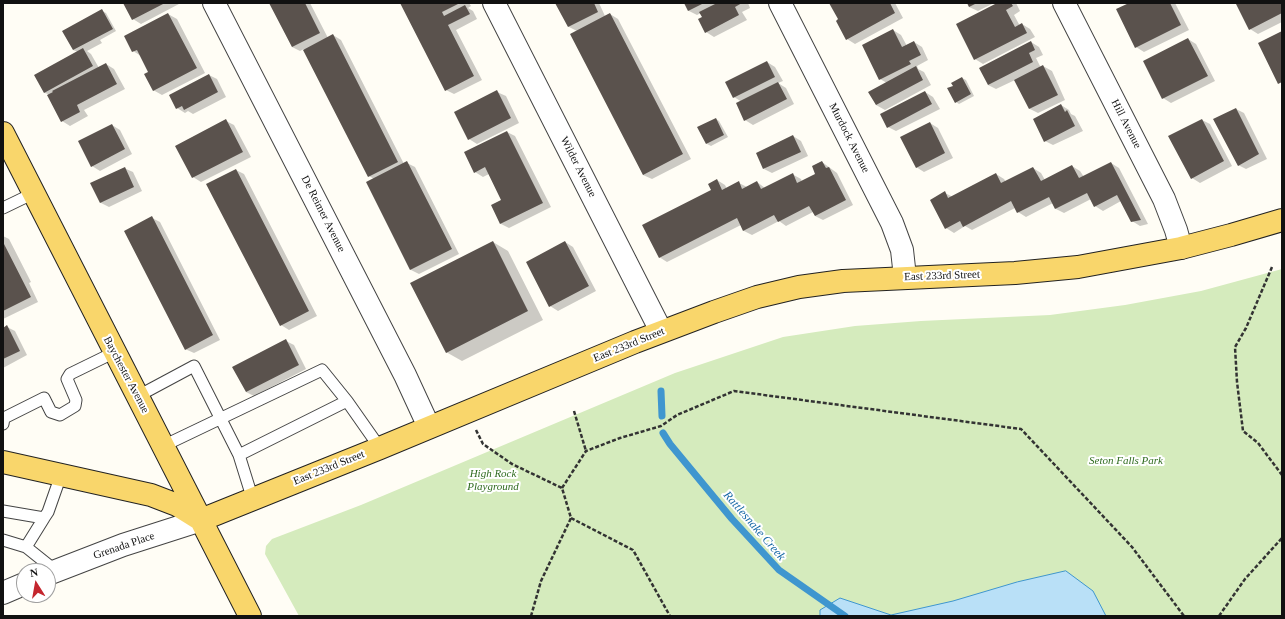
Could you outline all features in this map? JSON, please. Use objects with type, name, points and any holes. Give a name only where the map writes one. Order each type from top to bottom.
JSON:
[{"type":"main road","name":"Baychester Avenue","points":[[3,134],[250,616]]},
{"type":"main road","name":"East 233rd Street","points":[[201,520],[380,448],[661,331],[735,304],[779,291],[843,281],[1054,270],[1124,259],[1180,248],[1237,234],[1282,220]]},
{"type":"main road","points":[[3,462],[133,491],[165,500],[189,511],[201,520]]},
{"type":"street","name":"De Reimer Avenue","points":[[214,3],[405,374],[429,427]]},
{"type":"street","name":"Wilder Avenue","points":[[494,3],[661,331]]},
{"type":"street","name":"Murdock Avenue","points":[[780,3],[892,223],[902,250],[905,277]]},
{"type":"street","name":"Hill Avenue","points":[[1064,3],[1164,199],[1176,230],[1180,248]]},
{"type":"street","name":"Grenada Place","points":[[56,570],[123,545],[201,520]]},
{"type":"street","points":[[3,593],[16,587]]},
{"type":"lane","points":[[3,208],[34,193]]},
{"type":"lane","points":[[3,424],[4,418],[44,398],[51,412],[60,415],[75,406],[76,400],[67,379],[70,374],[115,352]]},
{"type":"lane","points":[[138,396],[194,366],[239,455],[253,500]]},
{"type":"lane","points":[[163,446],[322,370],[347,401],[380,448]]},
{"type":"lane","points":[[239,455],[347,401]]},
{"type":"lane","points":[[26,547],[48,512],[61,475]]},
{"type":"lane","points":[[3,511],[44,518]]},
{"type":"lane","points":[[3,540],[26,547],[43,563]]},
{"type":"path","points":[[1272,266],[1246,328],[1235,347],[1237,382],[1244,430],[1258,443],[1282,474]]},
{"type":"path","points":[[562,488],[586,451],[620,438],[661,426],[677,415],[734,391],[1021,429],[1132,547],[1184,616]]},
{"type":"path","points":[[574,411],[586,451]]},
{"type":"path","points":[[466,412],[483,444],[512,464],[562,488],[571,518],[541,581],[531,616]]},
{"type":"path","points":[[571,518],[633,550],[670,616]]},
{"type":"path","points":[[1219,616],[1245,579],[1282,538]]},
{"type":"green space","name":"Seton Falls Park","points":[[1282,269],[1282,616],[299,616],[265,554],[266,546],[272,539],[361,505],[675,373],[783,337],[855,326],[921,321],[1050,315],[1125,305],[1201,291]]},
{"type":"water","points":[[1066,571],[1093,591],[1106,616],[820,616],[820,610],[840,598],[891,615],[953,601],[1017,582]]},
{"type":"building","points":[[123,3],[165,3],[132,20]]},
{"type":"building","points":[[269,3],[305,3],[320,33],[292,47]]},
{"type":"building","points":[[400,3],[460,3],[442,12],[444,16],[465,5],[470,14],[448,25],[474,76],[445,91]]},
{"type":"building","points":[[555,3],[594,3],[598,12],[568,27]]},
{"type":"building","points":[[684,3],[704,3],[688,11]]},
{"type":"building","points":[[717,3],[742,3],[735,7],[739,15],[705,33],[698,19],[702,17],[699,12]]},
{"type":"building","points":[[829,3],[890,3],[895,13],[846,40],[836,21],[838,19]]},
{"type":"building","points":[[967,3],[977,3],[969,7]]},
{"type":"building","points":[[997,3],[1011,3],[1013,6],[1006,10],[1015,27],[1022,23],[1027,33],[974,60],[956,24]]},
{"type":"building","points":[[1129,3],[1170,3],[1181,25],[1135,48],[1116,9]]},
{"type":"building","points":[[1282,3],[1282,13],[1249,30],[1236,4]]},
{"type":"building","points":[[102,9],[113,29],[73,50],[62,31]]},
{"type":"building","points":[[168,13],[197,68],[153,91],[144,74],[148,72],[137,50],[132,52],[124,36]]},
{"type":"building","points":[[610,13],[683,154],[643,175],[570,34]]},
{"type":"building","points":[[893,29],[902,47],[914,41],[921,55],[909,61],[911,64],[879,80],[862,45]]},
{"type":"building","points":[[1282,31],[1282,82],[1278,84],[1258,43]]},
{"type":"building","points":[[333,34],[398,162],[368,177],[303,50]]},
{"type":"building","points":[[1188,38],[1208,76],[1162,99],[1143,61]]},
{"type":"building","points":[[1031,41],[1035,50],[1029,53],[1033,62],[988,85],[979,68]]},
{"type":"building","points":[[83,48],[93,66],[44,93],[34,75]]},
{"type":"building","points":[[767,61],[775,77],[733,98],[725,82]]},
{"type":"building","points":[[106,63],[117,84],[77,105],[80,112],[61,122],[47,95]]},
{"type":"building","points":[[1043,65],[1058,95],[1029,109],[1014,80]]},
{"type":"building","points":[[916,66],[923,80],[876,105],[868,92]]},
{"type":"building","points":[[209,74],[218,92],[184,110],[182,106],[176,109],[169,95]]},
{"type":"building","points":[[962,77],[971,94],[955,103],[947,88],[953,86],[951,83]]},
{"type":"building","points":[[778,82],[787,99],[744,121],[736,103]]},
{"type":"building","points":[[497,90],[511,118],[468,140],[454,112]]},
{"type":"building","points":[[925,91],[932,104],[887,128],[880,114]]},
{"type":"building","points":[[1061,104],[1065,112],[1067,110],[1075,126],[1044,142],[1033,119]]},
{"type":"building","points":[[1236,108],[1259,154],[1238,166],[1213,119]]},
{"type":"building","points":[[716,118],[724,135],[706,144],[697,127]]},
{"type":"building","points":[[226,119],[243,152],[192,178],[175,146]]},
{"type":"building","points":[[1202,119],[1224,161],[1191,179],[1168,136]]},
{"type":"building","points":[[930,122],[945,153],[916,168],[900,137]]},
{"type":"building","points":[[112,124],[125,149],[91,167],[78,141]]},
{"type":"building","points":[[507,131],[543,203],[500,224],[491,205],[501,200],[485,167],[474,173],[464,152]]},
{"type":"building","points":[[793,135],[801,152],[763,169],[756,153]]},
{"type":"building","points":[[407,161],[452,249],[410,270],[366,182]]},
{"type":"building","points":[[822,161],[826,168],[829,167],[846,200],[815,216],[809,206],[778,222],[774,215],[743,231],[737,218],[659,258],[642,225],[711,190],[708,184],[717,179],[722,190],[739,181],[742,189],[757,181],[761,189],[793,173],[797,183],[815,174],[812,166]]},
{"type":"building","points":[[1111,162],[1141,220],[1131,222],[1117,195],[1094,207],[1087,193],[1055,209],[1049,197],[1017,213],[1011,201],[963,227],[960,221],[945,229],[930,200],[945,191],[948,198],[996,173],[1001,183],[1033,167],[1041,181],[1072,165],[1079,178]]},
{"type":"building","points":[[125,167],[134,187],[100,203],[90,183]]},
{"type":"building","points":[[236,169],[309,311],[280,326],[206,184]]},
{"type":"building","points":[[152,216],[213,335],[185,350],[124,231]]},
{"type":"building","points":[[493,241],[528,311],[446,353],[410,283]]},
{"type":"building","points":[[565,241],[589,286],[549,307],[526,262]]},
{"type":"building","points":[[3,242],[31,297],[3,311]]},
{"type":"building","points":[[7,325],[20,351],[3,359],[3,328]]},
{"type":"building","points":[[286,339],[299,365],[246,392],[232,367]]},
{"type":"waterway","name":"Rattlesnake Creek","points":[[661,391],[662,416]]},
{"type":"waterway","name":"Rattlesnake Creek","points":[[663,433],[670,444],[732,519],[779,570],[845,616]]},
{"type":"park label","name":"High Rock Playground","points":[[493,480]]}]
